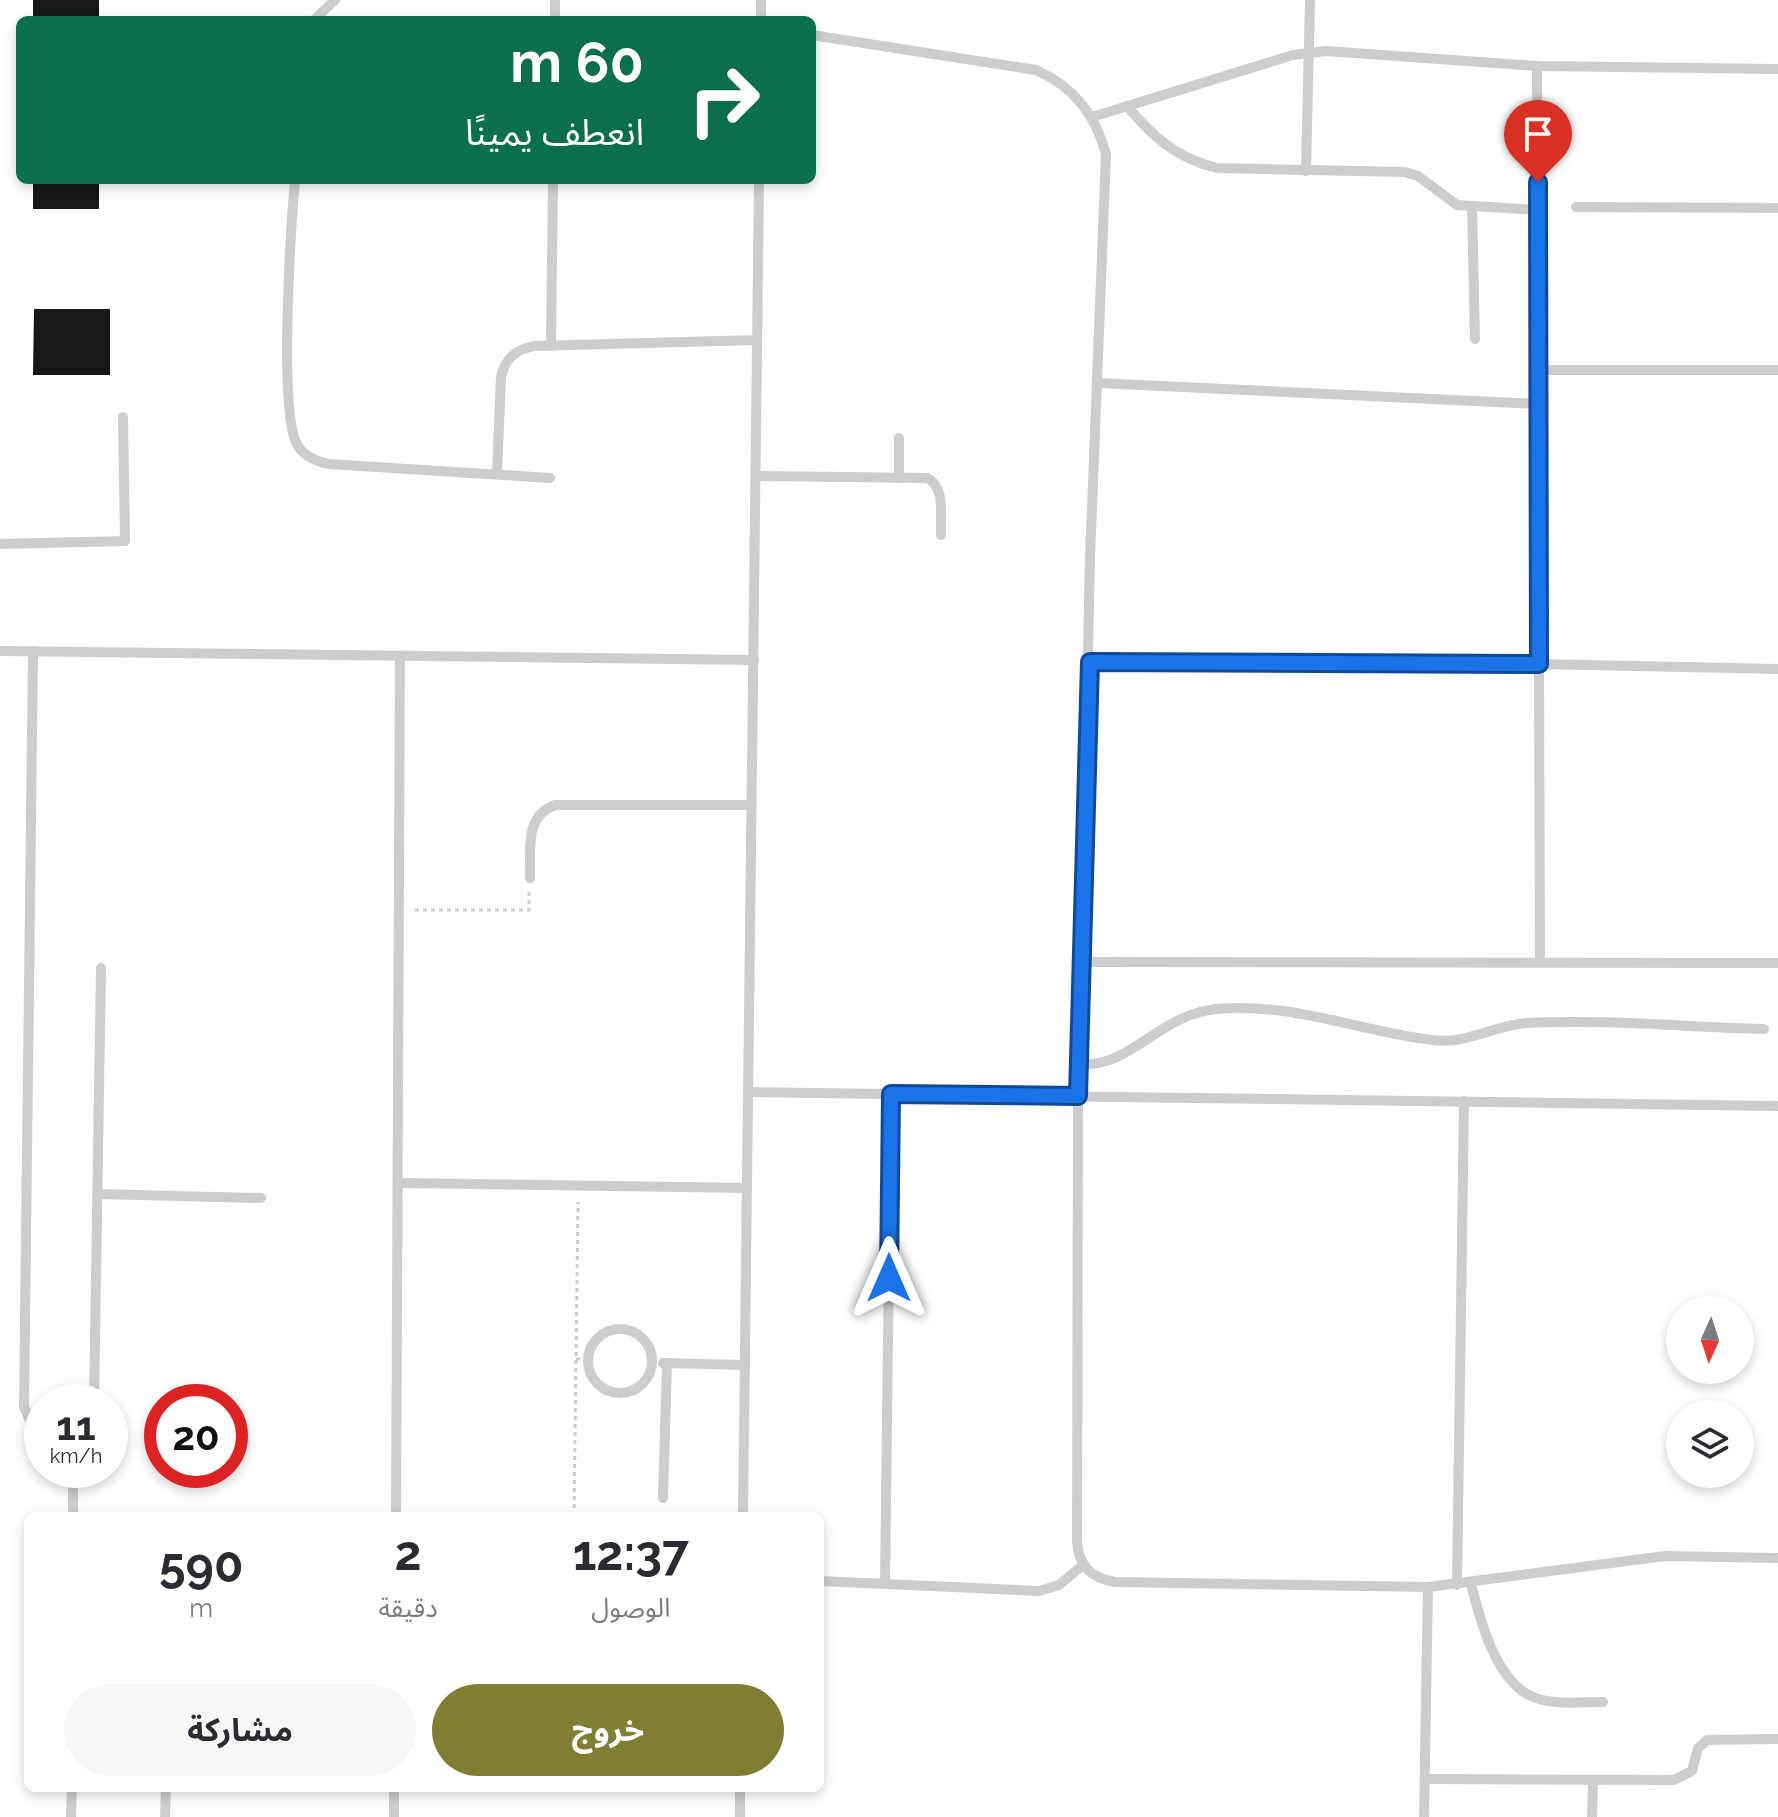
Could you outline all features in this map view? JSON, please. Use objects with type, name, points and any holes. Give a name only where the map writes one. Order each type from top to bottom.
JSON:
[{"type":"lane","points":[[318,16],[335,0]]},
{"type":"lane","points":[[1306,171],[1310,0]]},
{"type":"lane","points":[[816,36],[1036,70],[1068,88],[1092,117],[1103,144],[1108,174],[1098,383],[1078,1096],[1077,1542],[1083,1565],[1103,1580],[1115,1582],[1428,1587],[1471,1584],[1665,1556],[1778,1558]]},
{"type":"lane","points":[[1092,117],[1309,53],[1537,66],[1778,69]]},
{"type":"lane","points":[[1537,66],[1540,961]]},
{"type":"lane","points":[[1127,106],[1163,145],[1198,164],[1236,170],[1405,172],[1429,183],[1450,202],[1472,207],[1538,210]]},
{"type":"lane","points":[[295,184],[289,356],[291,424],[298,447],[307,456],[329,464],[550,478]]},
{"type":"lane","points":[[551,346],[553,184]]},
{"type":"lane","points":[[743,1512],[759,184]]},
{"type":"lane","points":[[1472,207],[1475,339]]},
{"type":"lane","points":[[1576,207],[1778,208]]},
{"type":"lane","points":[[497,474],[503,367],[516,351],[551,346],[757,340]]},
{"type":"lane","points":[[1538,370],[1778,370]]},
{"type":"lane","points":[[1098,383],[1538,404]]},
{"type":"lane","points":[[0,544],[125,541],[123,417]]},
{"type":"lane","points":[[899,438],[899,478]]},
{"type":"lane","points":[[756,476],[927,478],[936,483],[941,535]]},
{"type":"lane","points":[[0,651],[754,660]]},
{"type":"lane","points":[[24,1384],[33,651]]},
{"type":"lane","points":[[396,1512],[400,656]]},
{"type":"lane","points":[[1090,662],[1539,664],[1778,669]]},
{"type":"lane","points":[[530,878],[534,820],[542,809],[555,805],[752,805]]},
{"type":"lane","points":[[1082,962],[1778,963]]},
{"type":"lane","points":[[94,1384],[101,968]]},
{"type":"lane","points":[[1079,1064],[1111,1063],[1172,1022],[1200,1012],[1230,1009],[1311,1015],[1448,1041],[1523,1023],[1764,1029]]},
{"type":"lane","points":[[748,1092],[1778,1106]]},
{"type":"lane","points":[[885,1584],[891,1094]]},
{"type":"lane","points":[[1457,1585],[1464,1101]]},
{"type":"lane","points":[[398,1183],[747,1188]]},
{"type":"lane","points":[[98,1194],[261,1198]]},
{"type":"lane","points":[[615,1329],[629,1330],[642,1337],[650,1348],[653,1362],[649,1376],[639,1387],[626,1393],[612,1392],[599,1385],[582,1359],[601,1335],[615,1329]]},
{"type":"lane","points":[[653,1362],[745,1365]]},
{"type":"lane","points":[[663,1498],[667,1363]]},
{"type":"lane","points":[[73,1488],[73,1512]]},
{"type":"lane","points":[[824,1581],[1039,1591],[1068,1580],[1083,1565]]},
{"type":"lane","points":[[1471,1584],[1486,1638],[1521,1690],[1540,1700],[1603,1702]]},
{"type":"lane","points":[[1424,1817],[1428,1587]]},
{"type":"lane","points":[[1425,1779],[1681,1779],[1692,1771],[1698,1748],[1707,1740],[1778,1739]]},
{"type":"lane","points":[[1592,1817],[1593,1780]]},
{"type":"lane","points":[[71,1817],[72,1792]]},
{"type":"lane","points":[[165,1817],[166,1792]]},
{"type":"lane","points":[[394,1792],[394,1817]]},
{"type":"lane","points":[[740,1792],[740,1817]]},
{"type":"path","points":[[399,910],[529,910],[530,878]]},
{"type":"path","points":[[574,1512],[582,1359],[578,1186]]},
{"type":"building","points":[[33,0],[99,0],[99,16],[33,16]]},
{"type":"building","points":[[33,184],[99,184],[99,209],[33,209]]},
{"type":"building","points":[[34,309],[110,309],[110,375],[33,375]]},
{"type":"route","points":[[889,1278],[891,1094],[1078,1096],[1090,662],[1539,664],[1538,182]]}]
